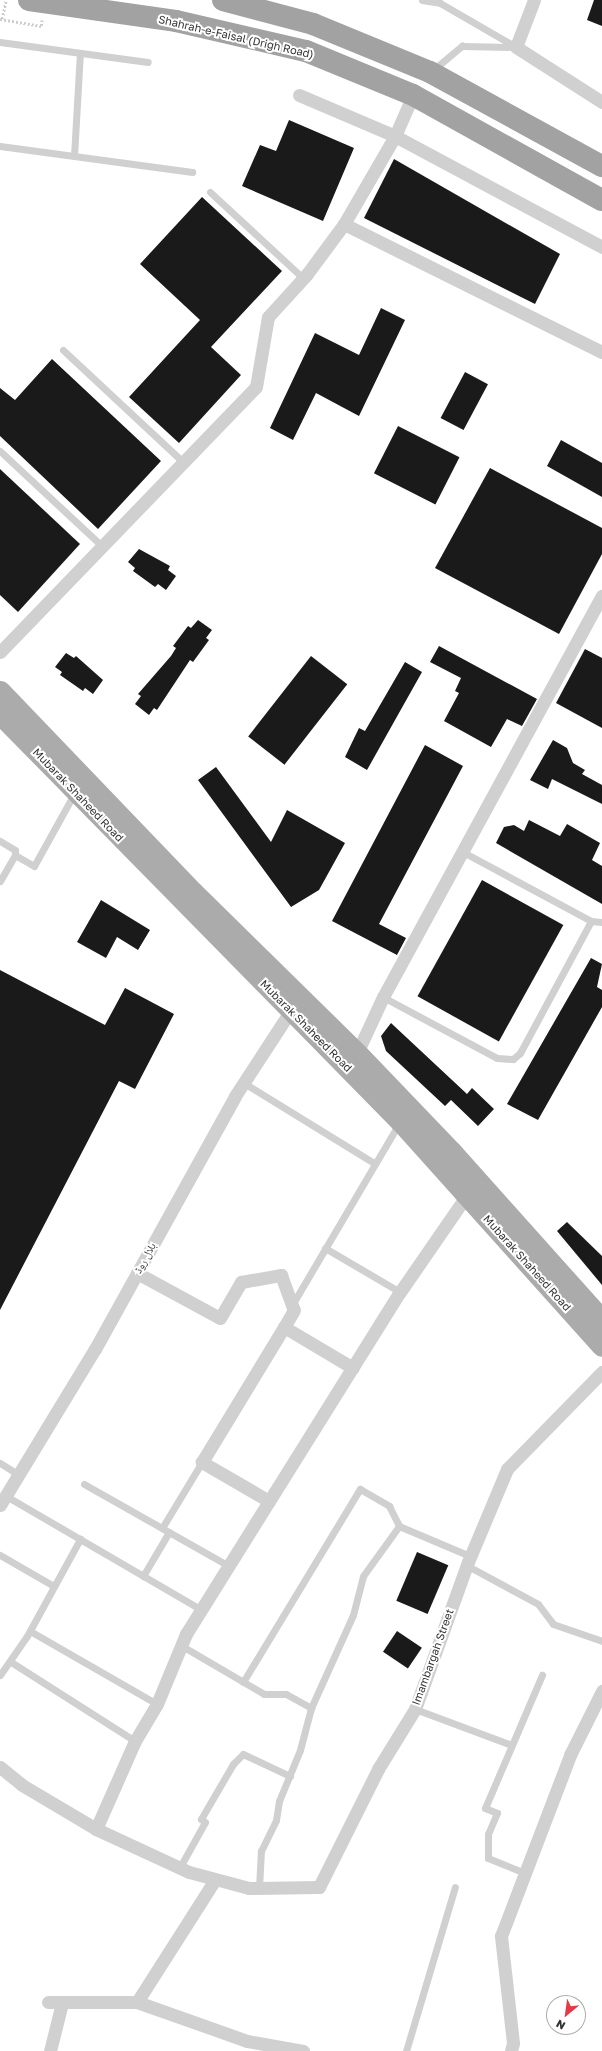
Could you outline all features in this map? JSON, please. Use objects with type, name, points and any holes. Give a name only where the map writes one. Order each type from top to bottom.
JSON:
[{"type":"highway","name":"Shahrah-e-Faisal (Drigh Road)","points":[[29,0],[176,21],[306,51],[413,95],[602,200]]},
{"type":"highway","points":[[223,0],[313,24],[430,72],[602,166]]},
{"type":"main road","name":"Mubarak Shaheed Road","points":[[0,691],[193,892],[357,1053],[451,1151],[602,1320]]},
{"type":"main road","name":"Mubarak Shaheed Road","points":[[0,714],[400,1121],[602,1346]]},
{"type":"street","points":[[534,0],[516,47],[602,102]]},
{"type":"street","points":[[299,95],[395,136],[602,247]]},
{"type":"street","points":[[0,652],[256,387],[268,316],[303,278],[344,224],[395,136],[413,95]]},
{"type":"street","points":[[344,224],[602,352]]},
{"type":"street","points":[[357,1053],[383,997],[602,596]]},
{"type":"street","name":"بلال روڈ","points":[[3,1501],[137,1273],[244,1083],[291,1010]]},
{"type":"street","points":[[96,1829],[135,1741],[157,1704],[182,1646],[202,1610],[400,1292],[467,1195]]},
{"type":"street","points":[[137,1273],[220,1318],[241,1282],[281,1275],[294,1310],[202,1462],[269,1501]]},
{"type":"street","points":[[284,1327],[353,1368]]},
{"type":"street","name":"Imambargah Street","points":[[0,1767],[22,1785],[96,1829],[180,1868],[214,1881],[259,1888],[319,1887],[378,1769],[414,1709],[468,1560],[507,1469],[602,1372]]},
{"type":"street","points":[[511,2051],[513,2043],[501,1936],[570,1755],[602,1691]]},
{"type":"street","points":[[137,2002],[214,1881]]},
{"type":"street","points":[[48,2002],[137,2002],[247,2041],[303,2051]]},
{"type":"street","points":[[50,2051],[62,2003]]},
{"type":"lane","points":[[422,0],[440,4],[516,47]]},
{"type":"lane","points":[[0,42],[148,62]]},
{"type":"lane","points":[[430,72],[462,46],[516,47]]},
{"type":"lane","points":[[74,156],[80,53]]},
{"type":"lane","points":[[0,146],[192,172]]},
{"type":"lane","points":[[210,192],[303,278]]},
{"type":"lane","points":[[63,350],[183,462]]},
{"type":"lane","points":[[0,451],[102,546]]},
{"type":"lane","points":[[15,855],[34,866],[75,792]]},
{"type":"lane","points":[[0,841],[15,850],[15,855],[0,881]]},
{"type":"lane","points":[[463,852],[591,921],[602,922]]},
{"type":"lane","points":[[383,997],[497,1058],[513,1058],[520,1054],[591,921]]},
{"type":"lane","points":[[244,1083],[374,1163]]},
{"type":"lane","points":[[292,1305],[400,1121]]},
{"type":"lane","points":[[325,1248],[400,1292]]},
{"type":"lane","points":[[162,1528],[202,1462]]},
{"type":"lane","points":[[0,1463],[19,1475]]},
{"type":"lane","points":[[84,1484],[229,1566]]},
{"type":"lane","points":[[243,1682],[360,1489],[389,1506],[399,1526],[468,1560],[538,1604],[553,1624],[602,1641]]},
{"type":"lane","points":[[3,1501],[80,1539],[202,1610]]},
{"type":"lane","points":[[259,1888],[261,1851],[276,1820],[279,1801],[290,1776],[311,1708],[353,1615],[363,1576],[399,1526]]},
{"type":"lane","points":[[143,1576],[169,1532]]},
{"type":"lane","points":[[0,1675],[11,1662],[30,1631],[52,1586],[80,1539]]},
{"type":"lane","points":[[0,1555],[52,1586]]},
{"type":"lane","points":[[30,1631],[157,1704]]},
{"type":"lane","points":[[182,1646],[264,1694],[286,1694],[311,1708]]},
{"type":"lane","points":[[11,1662],[135,1741]]},
{"type":"lane","points":[[525,1873],[488,1858],[488,1834],[497,1813],[485,1808],[542,1675]]},
{"type":"lane","points":[[414,1709],[512,1745]]},
{"type":"lane","points":[[180,1868],[205,1822],[201,1819],[233,1764],[243,1754],[290,1776]]},
{"type":"lane","points":[[406,2051],[454,1888]]},
{"type":"path","points":[[6,0],[1,19],[41,26]]},
{"type":"building","points":[[594,0],[602,0],[602,26],[587,20]]},
{"type":"building","points":[[289,120],[354,148],[323,221],[242,186],[260,145],[276,151]]},
{"type":"building","points":[[394,159],[560,254],[535,304],[364,218]]},
{"type":"building","points":[[202,197],[282,271],[211,347],[241,375],[179,443],[129,397],[200,320],[140,264]]},
{"type":"building","points":[[381,308],[405,320],[359,416],[316,393],[293,440],[270,428],[315,333],[359,355]]},
{"type":"building","points":[[52,359],[161,461],[98,529],[0,436],[0,388],[15,400]]},
{"type":"building","points":[[465,372],[488,384],[464,430],[441,418]]},
{"type":"building","points":[[398,426],[459,457],[435,505],[374,473]]},
{"type":"building","points":[[561,440],[602,463],[602,497],[547,466]]},
{"type":"building","points":[[490,468],[602,528],[602,554],[559,634],[435,568]]},
{"type":"building","points":[[0,469],[80,544],[18,612],[0,595]]},
{"type":"building","points":[[139,549],[170,566],[168,570],[176,576],[166,590],[158,584],[155,587],[133,571],[135,568],[128,562]]},
{"type":"building","points":[[198,620],[212,630],[206,638],[209,640],[193,662],[190,660],[157,710],[154,708],[149,715],[135,704],[141,696],[138,694],[171,656],[176,648],[173,646],[188,626],[191,628]]},
{"type":"building","points":[[439,646],[537,699],[522,726],[507,719],[491,747],[444,721],[459,693],[455,691],[461,678],[430,662]]},
{"type":"building","points":[[585,649],[602,658],[602,728],[556,703]]},
{"type":"building","points":[[66,653],[74,658],[76,656],[103,680],[93,694],[85,688],[83,691],[60,675],[62,672],[55,667]]},
{"type":"building","points":[[311,656],[347,684],[284,765],[248,736]]},
{"type":"building","points":[[405,662],[422,672],[367,770],[345,757],[359,728],[365,731]]},
{"type":"building","points":[[553,740],[567,748],[573,763],[585,770],[582,774],[602,785],[602,804],[552,779],[548,789],[530,780]]},
{"type":"building","points":[[425,745],[463,766],[379,924],[406,938],[397,955],[332,921]]},
{"type":"building","points":[[216,767],[271,842],[287,810],[345,843],[319,890],[291,907],[198,780]]},
{"type":"building","points":[[529,820],[560,836],[567,824],[600,843],[592,860],[602,866],[602,904],[496,843],[504,827],[514,825],[524,831]]},
{"type":"building","points":[[482,880],[563,925],[499,1041],[418,996]]},
{"type":"building","points":[[101,900],[150,930],[138,950],[117,937],[106,958],[77,942]]},
{"type":"building","points":[[591,958],[602,964],[597,987],[602,990],[602,1007],[538,1120],[507,1104]]},
{"type":"building","points":[[0,970],[105,1025],[125,988],[174,1014],[135,1089],[119,1081],[0,1310]]},
{"type":"building","points":[[391,1023],[467,1094],[472,1088],[494,1109],[478,1126],[451,1100],[445,1106],[386,1051],[381,1036]]},
{"type":"building","points":[[567,1222],[602,1256],[602,1285],[557,1231]]},
{"type":"building","points":[[417,1552],[448,1565],[428,1614],[396,1601]]},
{"type":"building","points":[[397,1631],[422,1648],[408,1669],[383,1652]]}]
